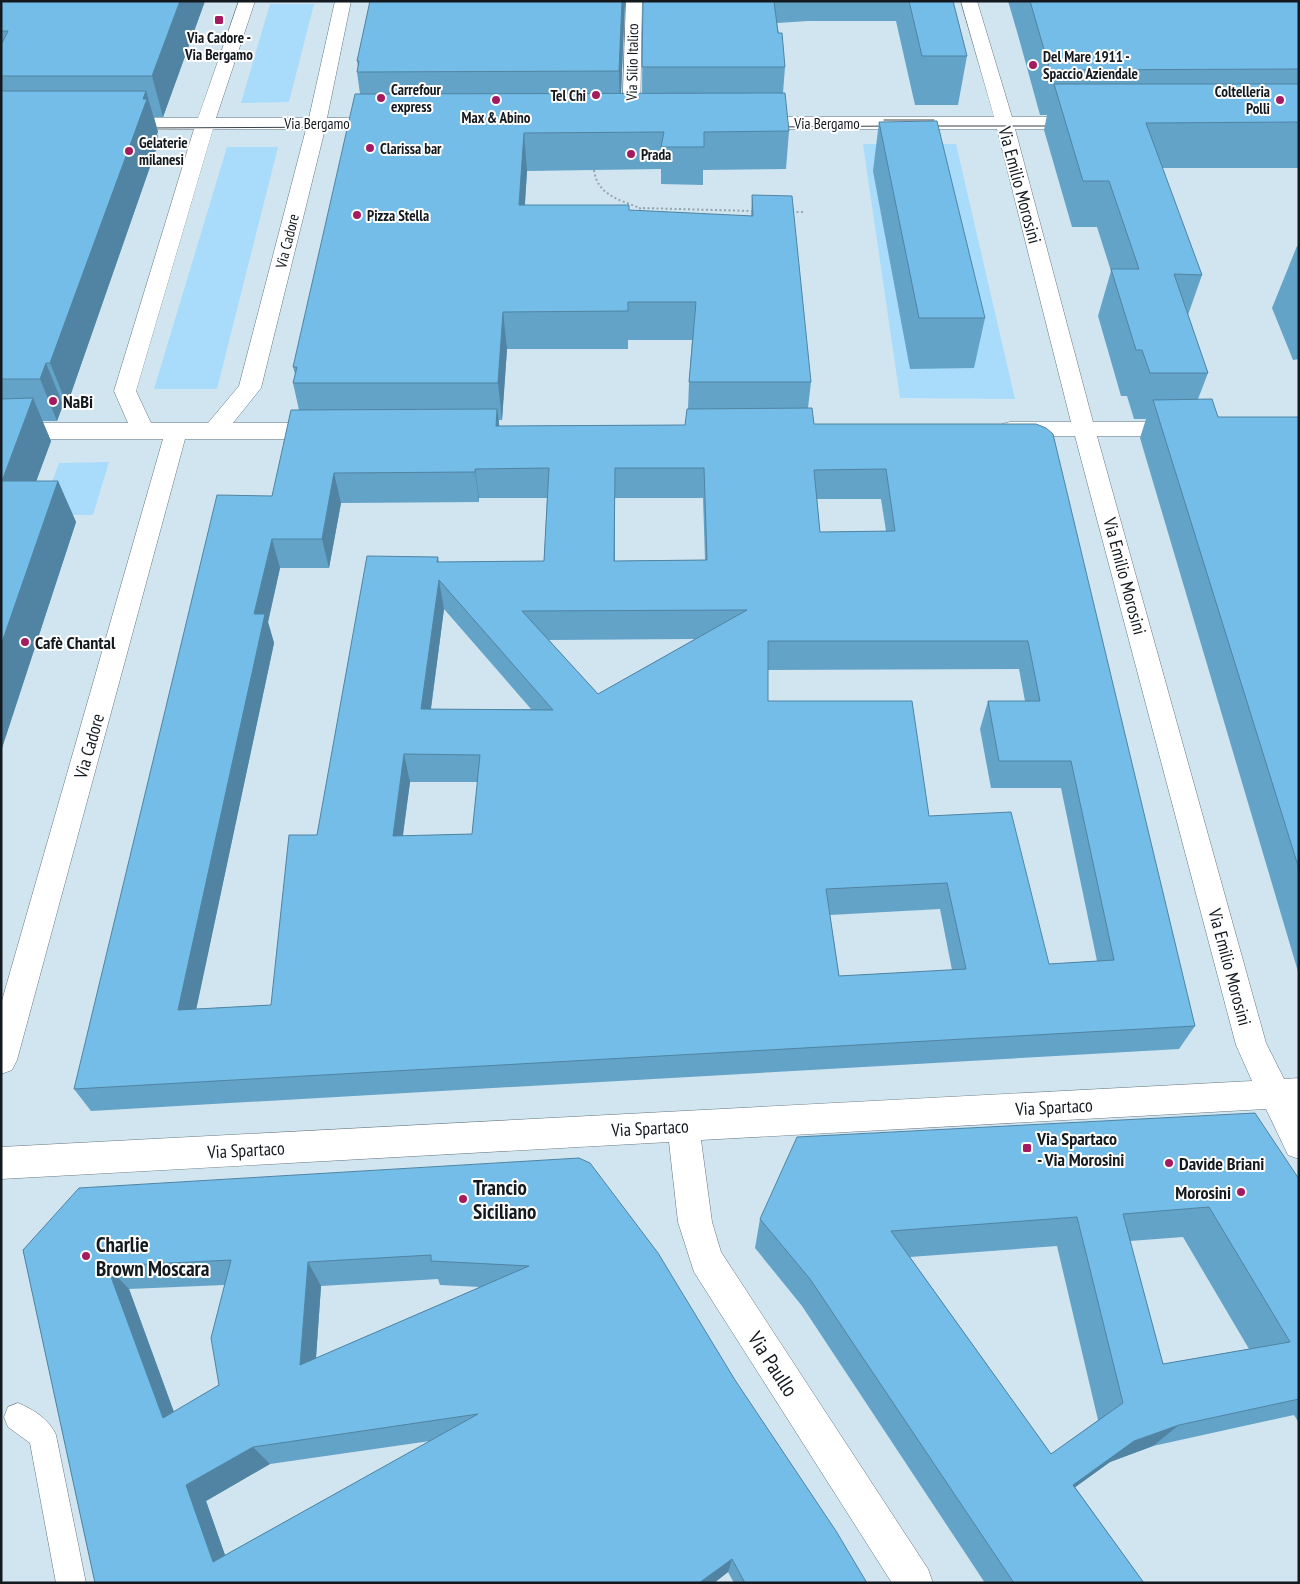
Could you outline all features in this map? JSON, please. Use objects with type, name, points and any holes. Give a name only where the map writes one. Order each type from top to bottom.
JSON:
[{"type":"street","points":[[144,431],[125,391],[205,123],[247,1]]},
{"type":"street","name":"Via Cadore","points":[[214,431],[250,388],[316,123],[343,1]]},
{"type":"street","name":"Via Silio Italico","points":[[631,123],[634,1]]},
{"type":"street","name":"Via Emilio Morosini","points":[[969,1],[1004,123],[1084,429],[1251,1045],[1286,1094],[1299,1144]]},
{"type":"street","name":"Via Bergamo","points":[[728,123],[1101,122]]},
{"type":"street","name":"Via Bergamo","points":[[100,124],[403,123]]},
{"type":"street","points":[[611,123],[650,123]]},
{"type":"street","points":[[990,429],[1200,429]]},
{"type":"street","points":[[1,431],[338,431]]},
{"type":"street","name":"Via Cadore","points":[[1,1060],[176,431]]},
{"type":"street","name":"Via Spartaco","points":[[1,1163],[1286,1094]]},
{"type":"street","name":"Via Paullo","points":[[683,1126],[695,1222],[706,1260],[914,1583]]},
{"type":"lane","points":[[18,1417],[42,1435],[72,1583]]},
{"type":"path","points":[[594,170],[594,178],[604,193],[640,208],[754,211]]},
{"type":"path","points":[[640,208],[640,216]]},
{"type":"path","points":[[784,212],[804,212]]},
{"type":"shaded area","points":[[270,4],[314,4],[289,102],[241,103]]},
{"type":"shaded area","points":[[863,144],[956,144],[1015,399],[900,398]]},
{"type":"shaded area","points":[[227,147],[278,147],[217,389],[154,389]]},
{"type":"shaded area","points":[[109,462],[93,515],[40,515],[59,463]]},
{"type":"building","points":[[1,1],[180,1],[152,76],[1,76],[1,45],[8,31],[1,31]]},
{"type":"building","points":[[370,1],[622,1],[619,71],[357,72],[359,61],[357,61]]},
{"type":"building","points":[[643,1],[774,1],[778,33],[782,33],[785,67],[642,67]]},
{"type":"building","points":[[909,1],[953,1],[967,56],[922,56]]},
{"type":"building","points":[[1030,1],[1299,1],[1299,69],[1050,70]]},
{"type":"building","points":[[1054,84],[1299,84],[1299,122],[1146,123],[1202,275],[1174,274],[1208,373],[1150,373],[1142,350],[1136,350],[1111,269],[1139,269],[1109,181],[1083,181]]},
{"type":"building","points":[[1,91],[146,91],[143,99],[147,99],[50,363],[46,363],[40,379],[1,379]]},
{"type":"building","points":[[785,93],[789,131],[704,132],[704,147],[661,147],[664,132],[524,133],[519,205],[629,205],[629,210],[753,216],[752,195],[792,196],[811,382],[689,382],[696,302],[628,302],[628,311],[503,312],[498,383],[293,383],[297,367],[293,367],[355,94]]},
{"type":"building","points":[[937,121],[985,318],[919,318],[879,122]]},
{"type":"building","points":[[33,398],[2,481],[58,481],[1,645],[1,399]]},
{"type":"building","points":[[1212,399],[1218,417],[1299,417],[1299,869],[1153,400]]},
{"type":"building","points":[[812,408],[814,424],[1036,424],[1046,428],[1053,434],[1195,1026],[74,1089],[217,495],[272,496],[291,410],[497,409],[496,426],[685,425],[687,409]],"holes":[[[549,468],[544,561],[437,562],[438,557],[367,556],[317,835],[289,835],[271,1005],[178,1010],[265,614],[254,614],[272,539],[322,539],[334,473],[475,472],[475,469]],[[615,468],[704,468],[707,560],[614,561]],[[886,469],[895,531],[820,532],[814,470]],[[439,580],[553,710],[421,709]],[[747,610],[598,694],[522,611]],[[768,641],[1028,641],[1040,701],[988,701],[999,761],[1071,761],[1114,960],[1049,964],[1011,812],[929,816],[912,701],[768,701]],[[404,754],[480,755],[472,834],[393,836]],[[947,883],[966,969],[839,976],[826,889]]]},
{"type":"building","points":[[1255,1113],[1299,1179],[1299,1399],[1179,1425],[1134,1441],[1073,1485],[1144,1583],[1014,1583],[810,1279],[760,1219],[797,1137]],"holes":[[[1209,1207],[1290,1342],[1163,1364],[1123,1214]],[[1077,1217],[1123,1403],[1051,1454],[891,1231]]]},
{"type":"building","points":[[579,1158],[590,1163],[658,1253],[735,1380],[836,1531],[867,1583],[745,1583],[732,1559],[699,1583],[95,1583],[23,1250],[79,1188]],"holes":[[[431,1255],[431,1261],[529,1266],[300,1365],[308,1262]],[[231,1260],[211,1338],[219,1385],[163,1418],[107,1266]],[[478,1414],[213,1562],[186,1485],[253,1447]]]},
{"type":"tram line","points":[[884,120],[934,120]]},
{"type":"tram line","points":[[774,127],[894,126]]},
{"type":"tram line","points":[[924,126],[1059,126]]},
{"type":"tram line","points":[[144,128],[361,127]]},
{"type":"place","name":"Via Cadore - Via Bergamo","points":[[219,20]]},
{"type":"place","name":"Del Mare 1911 - Spaccio Aziendale","points":[[1033,65]]},
{"type":"place","name":"Tel Chi","points":[[596,95]]},
{"type":"place","name":"Carrefour express","points":[[381,98]]},
{"type":"place","name":"Max & Abino","points":[[496,100]]},
{"type":"place","name":"Coltelleria Polli","points":[[1280,100]]},
{"type":"place","name":"Clarissa bar","points":[[370,148]]},
{"type":"place","name":"Gelaterie milanesi","points":[[129,151]]},
{"type":"place","name":"Prada","points":[[631,154]]},
{"type":"place","name":"Pizza Stella","points":[[357,215]]},
{"type":"place","name":"NaBi","points":[[53,401]]},
{"type":"place","name":"Cafè Chantal","points":[[25,642]]},
{"type":"place","name":"Via Spartaco - Via Morosini","points":[[1027,1148]]},
{"type":"place","name":"Davide Briani","points":[[1169,1163]]},
{"type":"place","name":"Morosini","points":[[1241,1192]]},
{"type":"place","name":"Trancio Siciliano","points":[[463,1199]]},
{"type":"place","name":"Charlie Brown Moscara","points":[[86,1256]]}]
